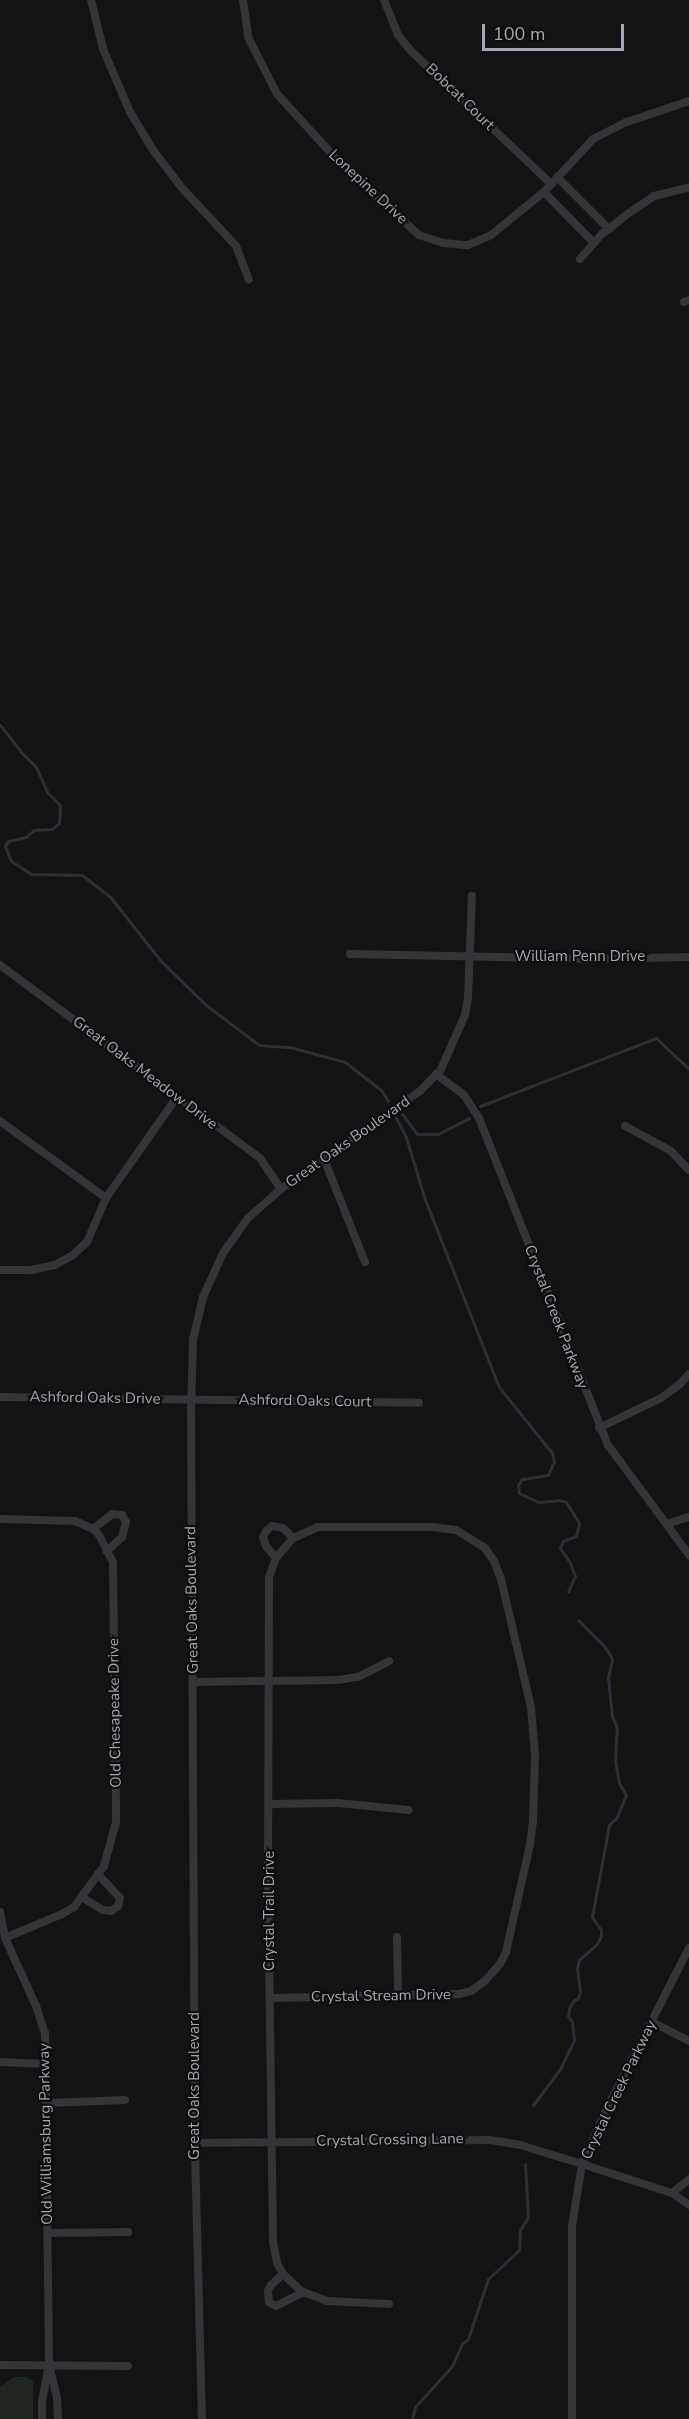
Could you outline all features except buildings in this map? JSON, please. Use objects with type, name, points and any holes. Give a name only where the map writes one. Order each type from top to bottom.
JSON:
[{"type":"street","points":[[91,0],[103,49],[130,112],[153,150],[183,188],[232,241],[249,280]]},
{"type":"street","name":"Lonepine Drive","points":[[243,0],[248,38],[277,94],[344,167],[419,235],[443,243],[468,245],[491,235],[544,192],[593,139],[627,122],[689,101]]},
{"type":"street","name":"Bobcat Court","points":[[384,0],[398,35],[411,51],[609,229]]},
{"type":"street","points":[[580,259],[609,229],[654,196],[689,187]]},
{"type":"street","points":[[544,192],[594,243]]},
{"type":"street","name":"Great Oaks Boulevard","points":[[202,2419],[195,2143],[191,1399],[193,1340],[203,1297],[223,1253],[248,1218],[281,1189],[420,1091],[436,1074],[465,1016],[472,956],[472,896]]},
{"type":"street","name":"William Penn Drive","points":[[350,954],[689,957]]},
{"type":"street","name":"Great Oaks Meadow Drive","points":[[0,965],[260,1158],[281,1189]]},
{"type":"street","name":"Crystal Creek Parkway","points":[[436,1074],[464,1095],[478,1118],[599,1428],[615,1458],[688,1550]]},
{"type":"street","points":[[0,1270],[31,1270],[55,1265],[73,1256],[87,1242],[106,1198],[177,1097]]},
{"type":"street","points":[[0,1121],[106,1198]]},
{"type":"street","points":[[625,1126],[671,1151],[689,1170]]},
{"type":"street","points":[[324,1159],[365,1262]]},
{"type":"street","points":[[599,1428],[661,1398],[689,1374]]},
{"type":"street","name":"Ashford Oaks Drive","points":[[0,1396],[191,1399]]},
{"type":"street","name":"Ashford Oaks Court","points":[[191,1399],[418,1403]]},
{"type":"street","points":[[0,1519],[75,1521],[93,1529],[112,1514],[122,1515],[126,1522],[122,1537],[107,1551]]},
{"type":"street","points":[[667,1524],[689,1517]]},
{"type":"street","name":"Crystal Stream Drive","points":[[268,1681],[269,1577],[276,1558],[292,1538],[312,1528],[331,1525],[432,1527],[456,1530],[485,1548],[501,1579],[528,1689],[535,1755],[530,1845],[506,1952],[493,1973],[471,1991],[446,1995],[271,1998]]},
{"type":"street","points":[[276,1558],[266,1546],[263,1537],[267,1530],[272,1526],[283,1528],[292,1538]]},
{"type":"street","name":"Old Chesapeake Drive","points":[[5,1938],[62,1914],[82,1898],[98,1874],[111,1847],[116,1822],[113,1562],[93,1529]]},
{"type":"street","points":[[193,1682],[350,1678],[388,1661]]},
{"type":"street","name":"Crystal Trail Drive","points":[[268,1681],[273,2242],[277,2263],[283,2274]]},
{"type":"street","points":[[270,1804],[338,1803],[409,1810]]},
{"type":"street","points":[[82,1898],[103,1910],[111,1911],[118,1906],[120,1898],[98,1874]]},
{"type":"street","name":"Old Williamsburg Parkway","points":[[0,1912],[5,1938],[36,2006],[45,2033],[49,2365],[42,2400],[42,2419]]},
{"type":"street","points":[[397,1937],[398,1996]]},
{"type":"street","name":"Crystal Creek Parkway","points":[[573,2419],[572,2226],[582,2164],[605,2112],[689,1948]]},
{"type":"street","points":[[652,2022],[689,2041]]},
{"type":"street","points":[[0,2062],[47,2064]]},
{"type":"street","points":[[47,2103],[125,2100]]},
{"type":"street","name":"Crystal Crossing Lane","points":[[195,2143],[490,2140],[520,2145],[672,2193],[689,2205]]},
{"type":"street","points":[[672,2193],[689,2180]]},
{"type":"street","points":[[48,2233],[128,2232]]},
{"type":"street","points":[[303,2292],[276,2306],[269,2302],[268,2291],[283,2274],[303,2292],[336,2303],[389,2304]]},
{"type":"street","points":[[0,2365],[128,2366]]},
{"type":"street","name":"Old Williamsburg Parkway","points":[[49,2365],[57,2398],[58,2419]]},
{"type":"shaded area","points":[[14,2377],[27,2377],[33,2381],[33,2419],[0,2419],[0,2387]]},
{"type":"waterway","points":[[0,725],[36,767],[47,792],[60,805],[59,823],[52,829],[34,830],[26,837],[8,841],[5,846],[11,861],[31,874],[82,875],[111,898],[161,961],[206,1005],[259,1045],[290,1047],[345,1062],[381,1090],[388,1101]]},
{"type":"waterway","points":[[480,1106],[656,1038],[689,1069]]},
{"type":"waterway","points":[[402,1114],[417,1134],[438,1134],[469,1118]]},
{"type":"waterway","points":[[396,1118],[406,1137],[424,1197],[499,1387],[552,1453],[554,1462],[548,1475],[522,1479],[518,1485],[519,1493],[538,1502],[559,1500],[566,1502],[579,1523],[576,1536],[563,1541],[560,1548],[575,1576],[568,1592]]},
{"type":"waterway","points":[[533,2105],[560,2069],[574,2040],[572,2022],[568,2016],[569,2008],[580,1992],[577,1968],[579,1960],[597,1944],[601,1936],[601,1930],[592,1917],[609,1825],[617,1817],[626,1795],[619,1783],[615,1761],[617,1728],[612,1716],[608,1677],[612,1659],[605,1647],[578,1620]]},
{"type":"waterway","points":[[412,2419],[415,2407],[452,2366],[462,2344],[468,2339],[488,2279],[519,2250],[520,2230],[528,2217],[525,2164]]}]
